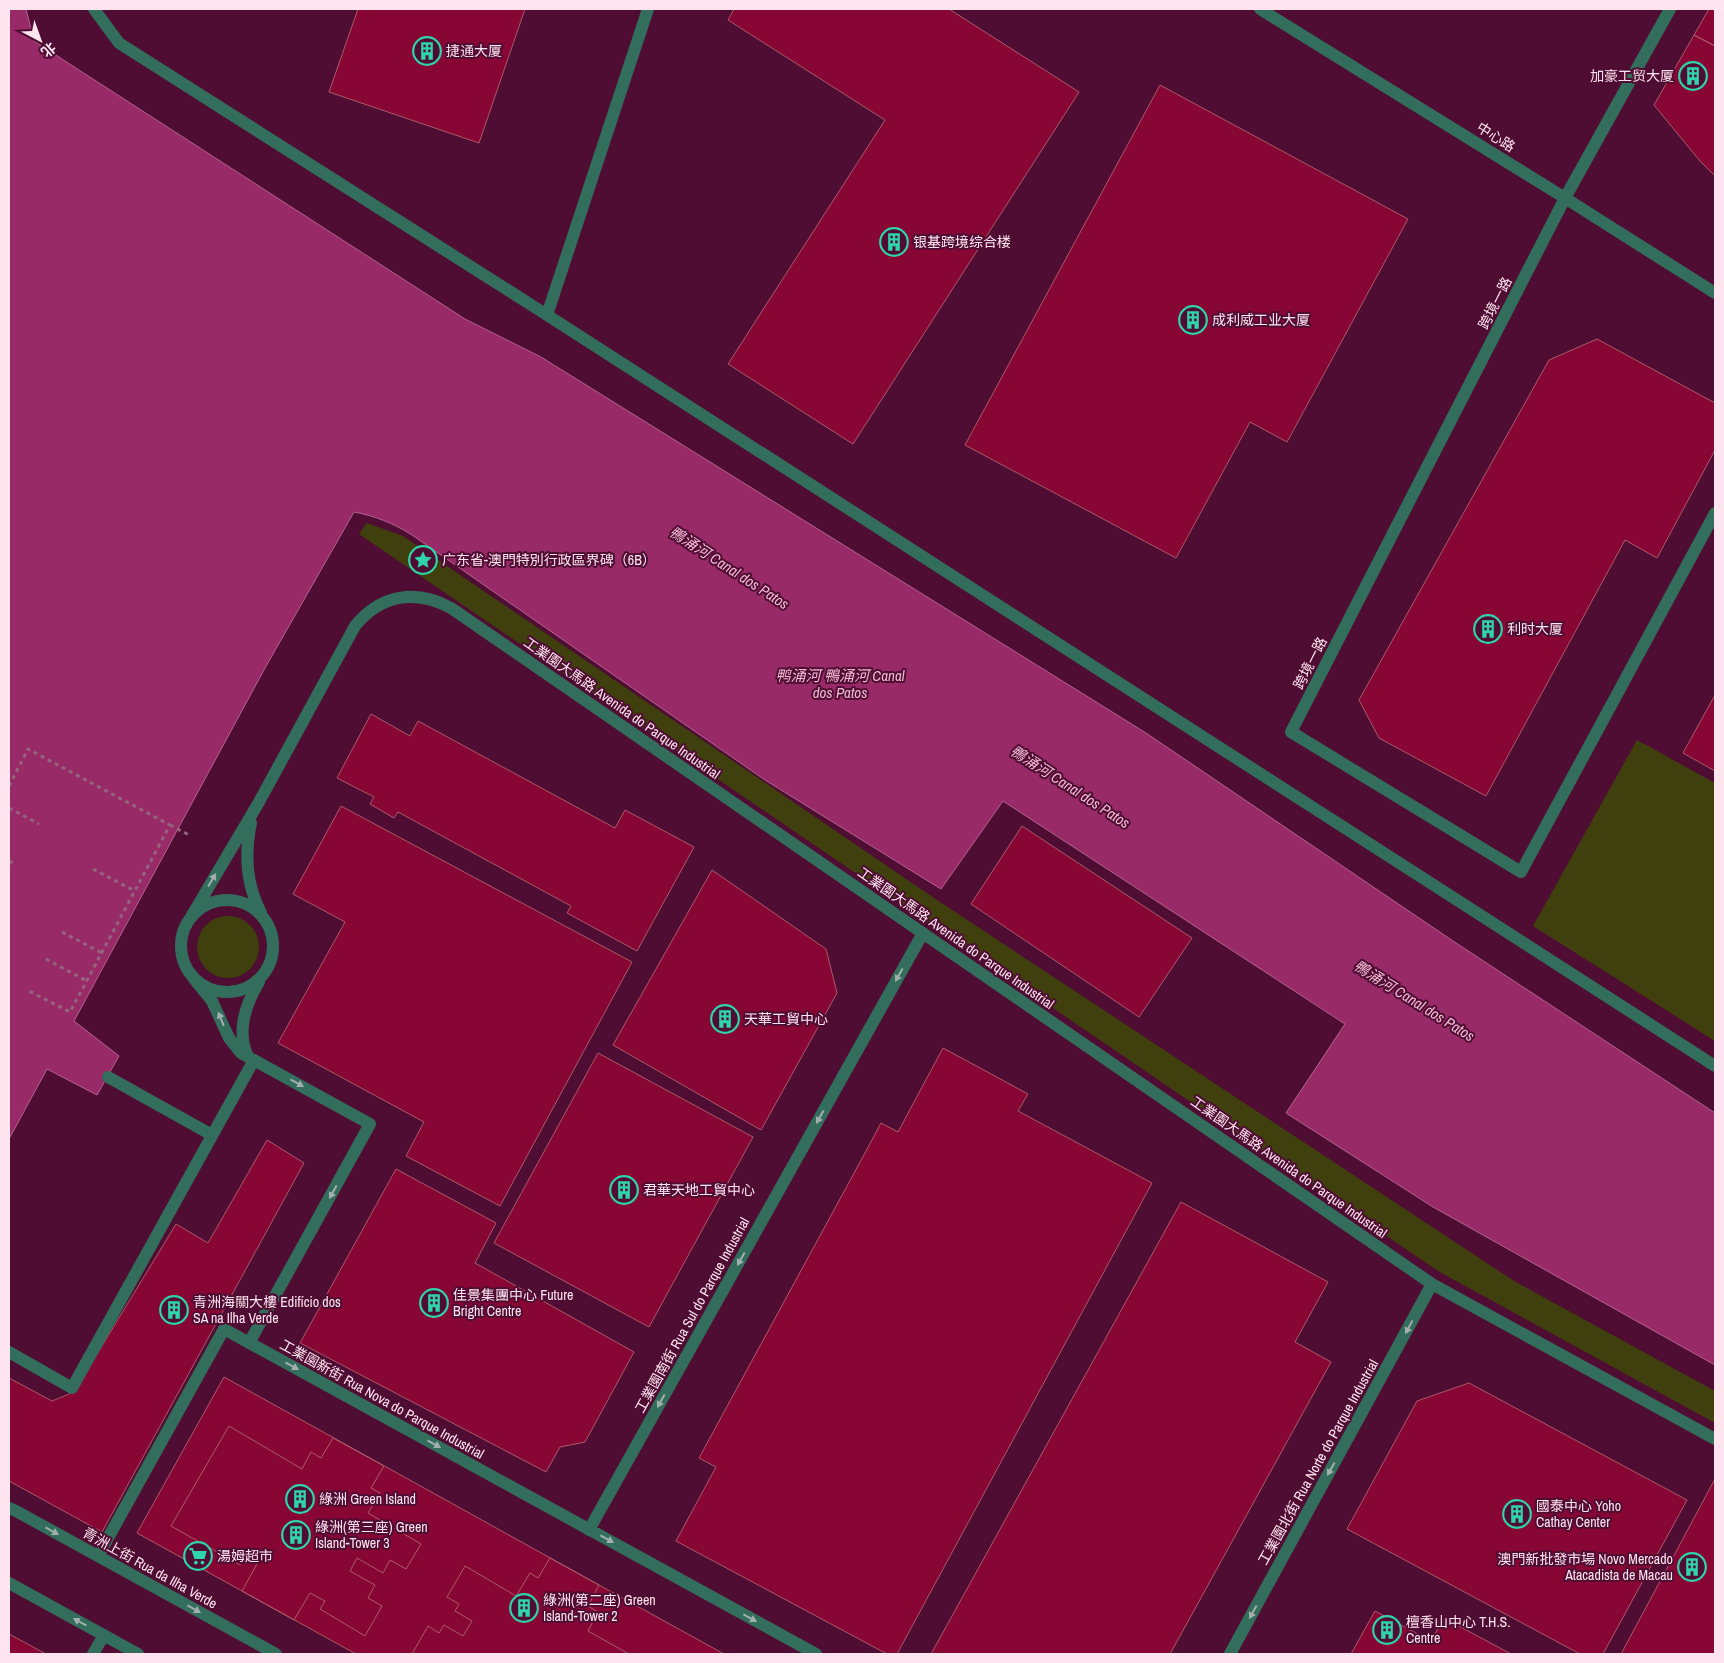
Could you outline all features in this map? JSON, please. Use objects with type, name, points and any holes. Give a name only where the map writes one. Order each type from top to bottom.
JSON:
[{"type":"street","points":[[94,9],[119,43],[547,315],[1715,1066]]},
{"type":"street","points":[[547,315],[648,9]]},
{"type":"street","name":"中心路","points":[[1260,9],[1715,293]]},
{"type":"street","name":"跨境一路","points":[[1670,9],[1565,198],[1292,732],[1521,872],[1715,513]]},
{"type":"street","name":"工業園大馬路 Avenida do Parque Industrial","points":[[188,922],[258,802],[355,626],[372,610],[391,599],[408,596],[425,597],[441,602],[1432,1284],[1715,1439]]},
{"type":"street","name":"工業園大馬路 Avenida do Parque Industrial","points":[[258,802],[247,840],[247,866],[252,890],[264,918]]},
{"type":"street","points":[[249,1343],[370,1124],[251,1058],[233,1045],[212,1001],[185,966],[181,951],[182,936],[188,922],[203,906],[217,901],[240,901],[250,905],[264,918],[271,931],[274,946],[270,965],[248,1002],[242,1024],[243,1043],[251,1058]]},
{"type":"street","name":"工業園南街 Rua Sul do Parque Industrial","points":[[590,1530],[923,933]]},
{"type":"street","points":[[194,979],[210,989],[230,992],[252,985],[263,975]]},
{"type":"street","points":[[9,1352],[72,1388],[212,1135],[251,1058]]},
{"type":"street","points":[[108,1077],[212,1135]]},
{"type":"street","name":"工業園北街 Rua Norte do Parque Industrial","points":[[1230,1654],[1432,1284]]},
{"type":"street","name":"工業園新街 Rua Nova do Parque Industrial","points":[[98,1556],[224,1329],[816,1654]]},
{"type":"street","name":"青洲上街 Rua da Ilha Verde","points":[[11,1509],[276,1654]]},
{"type":"street","points":[[9,1583],[138,1654]]},
{"type":"street","points":[[93,1654],[104,1636]]},
{"type":"path","points":[[9,786],[28,749],[191,836]]},
{"type":"path","points":[[9,808],[39,824]]},
{"type":"path","points":[[29,991],[70,1012],[170,824]]},
{"type":"path","points":[[9,861],[15,864]]},
{"type":"path","points":[[93,869],[135,891]]},
{"type":"path","points":[[62,932],[102,953]]},
{"type":"path","points":[[46,959],[88,981]]},
{"type":"shaded area","points":[[367,523],[403,536],[934,898],[1514,1281],[1715,1391],[1715,1423],[1438,1271],[359,534]]},
{"type":"shaded area","points":[[1637,740],[1715,783],[1715,1041],[1533,926]]},
{"type":"shaded area","points":[[228,916],[240,919],[250,925],[256,935],[259,947],[256,959],[250,969],[240,975],[228,978],[216,975],[206,969],[200,959],[197,947],[200,935],[206,925],[216,919]]},
{"type":"water","points":[[9,9],[26,9],[34,41],[465,319],[541,357],[1146,733],[1453,941],[1715,1113],[1715,1365],[1433,1207],[1286,1113],[1345,1024],[1003,801],[941,889],[765,780],[412,535],[384,520],[354,512],[265,668],[74,1021],[119,1056],[97,1095],[47,1069],[9,1139]]},
{"type":"building","name":"捷通大厦","points":[[358,9],[525,9],[479,143],[329,92]]},
{"type":"building","name":"银基跨境综合楼","points":[[734,9],[949,9],[1079,92],[853,444],[728,364],[885,120],[728,20]]},
{"type":"building","points":[[1709,9],[1715,9],[1715,46],[1694,35]]},
{"type":"building","name":"加豪工贸大厦","points":[[1694,35],[1715,46],[1715,176],[1700,161],[1654,105]]},
{"type":"building","name":"成利威工业大厦","points":[[1160,85],[1408,219],[1287,442],[1250,422],[1176,558],[965,445]]},
{"type":"building","name":"利时大厦","points":[[1597,339],[1715,403],[1715,450],[1657,558],[1625,540],[1486,796],[1379,738],[1359,700],[1549,360]]},
{"type":"building","points":[[1715,695],[1715,771],[1683,753]]},
{"type":"building","points":[[371,714],[410,736],[418,721],[615,828],[625,810],[694,847],[637,951],[567,913],[571,906],[398,812],[394,818],[370,804],[374,797],[337,778]]},
{"type":"building","points":[[341,806],[632,962],[500,1206],[406,1156],[424,1122],[278,1043],[345,922],[293,894]]},
{"type":"building","points":[[1022,826],[1192,938],[1139,1017],[971,904]]},
{"type":"building","name":"天華工貿中心","points":[[712,870],[826,949],[837,993],[761,1130],[613,1045]]},
{"type":"building","points":[[943,1048],[1028,1094],[1018,1111],[1152,1183],[897,1654],[887,1654],[676,1541],[716,1467],[699,1458],[881,1123],[898,1132]]},
{"type":"building","name":"君華天地工貿中心","points":[[598,1053],[753,1137],[649,1327],[494,1243]]},
{"type":"building","name":"青洲海關大樓 Edifício dos SA na Ilha Verde","points":[[267,1140],[304,1163],[102,1532],[9,1481],[9,1378],[52,1401],[74,1392],[176,1224],[208,1243]]},
{"type":"building","name":"佳景集團中心 Future Bright Centre","points":[[396,1169],[496,1223],[475,1263],[634,1352],[585,1442],[560,1447],[546,1472],[300,1343]]},
{"type":"building","points":[[1181,1202],[1328,1282],[1295,1342],[1331,1362],[1170,1654],[931,1654]]},
{"type":"building","name":"綠洲 Green Island","points":[[224,1377],[724,1654],[356,1654],[137,1533]]},
{"type":"building","name":"國泰中心 Yoho Cathay Center","points":[[1469,1383],[1687,1500],[1603,1654],[1580,1654],[1347,1529],[1417,1401]]},
{"type":"building","name":"綠洲(第三座) Green Island-Tower 3","points":[[229,1426],[302,1469],[311,1452],[321,1458],[333,1438],[384,1466],[371,1488],[380,1493],[368,1513],[421,1544],[406,1569],[390,1560],[383,1573],[357,1558],[350,1571],[375,1585],[368,1598],[382,1606],[365,1636],[320,1609],[325,1601],[310,1593],[294,1620],[242,1591],[257,1564],[245,1557],[240,1565],[171,1526]]},
{"type":"building","name":"澳門新批發市場 Novo Mercado Atacadista de Macau","points":[[1715,1479],[1715,1654],[1621,1654]]},
{"type":"building","name":"綠洲(第二座) Green Island-Tower 2","points":[[550,1558],[599,1585],[588,1606],[598,1612],[588,1631],[629,1654],[412,1654],[428,1626],[439,1633],[444,1625],[463,1636],[472,1621],[455,1611],[459,1604],[447,1597],[465,1566],[516,1596],[530,1573],[538,1578]]},
{"type":"building","name":"檀香山中心 T.H.S. Centre","points":[[1375,1611],[1431,1641],[1444,1618],[1511,1654],[1351,1654]]},
{"type":"building","points":[[9,1634],[46,1654],[9,1654]]},
{"type":"place","name":"捷通大厦","points":[[427,51]]},
{"type":"place","name":"加豪工贸大厦","points":[[1693,76]]},
{"type":"place","name":"银基跨境综合楼","points":[[894,242]]},
{"type":"place","name":"成利威工业大厦","points":[[1193,320]]},
{"type":"place","name":"广东省-澳門特別行政區界碑（6B）","points":[[423,560]]},
{"type":"place","name":"利时大厦","points":[[1488,629]]},
{"type":"place","name":"天華工貿中心","points":[[725,1019]]},
{"type":"place","name":"君華天地工貿中心","points":[[624,1190]]},
{"type":"place","name":"佳景集團中心 Future Bright Centre","points":[[434,1303]]},
{"type":"place","name":"青洲海關大樓 Edifício dos SA na Ilha Verde","points":[[174,1310]]},
{"type":"place","name":"綠洲 Green Island","points":[[300,1499]]},
{"type":"place","name":"國泰中心 Yoho Cathay Center","points":[[1517,1514]]},
{"type":"place","name":"綠洲(第三座) Green Island-Tower 3","points":[[296,1535]]},
{"type":"place","name":"湯姆超市","points":[[198,1556]]},
{"type":"place","name":"澳門新批發市場 Novo Mercado Atacadista de Macau","points":[[1692,1567]]},
{"type":"place","name":"綠洲(第二座) Green Island-Tower 2","points":[[524,1608]]},
{"type":"place","name":"檀香山中心 T.H.S. Centre","points":[[1387,1630]]},
{"type":"water label","name":"鴨涌河 Canal dos Patos","points":[[729,568]]},
{"type":"water label","name":"鸭涌河 鴨涌河 Canal dos Patos","points":[[840,684]]},
{"type":"water label","name":"鴨涌河 Canal dos Patos","points":[[1070,787]]},
{"type":"water label","name":"鴨涌河 Canal dos Patos","points":[[1414,1001]]}]
